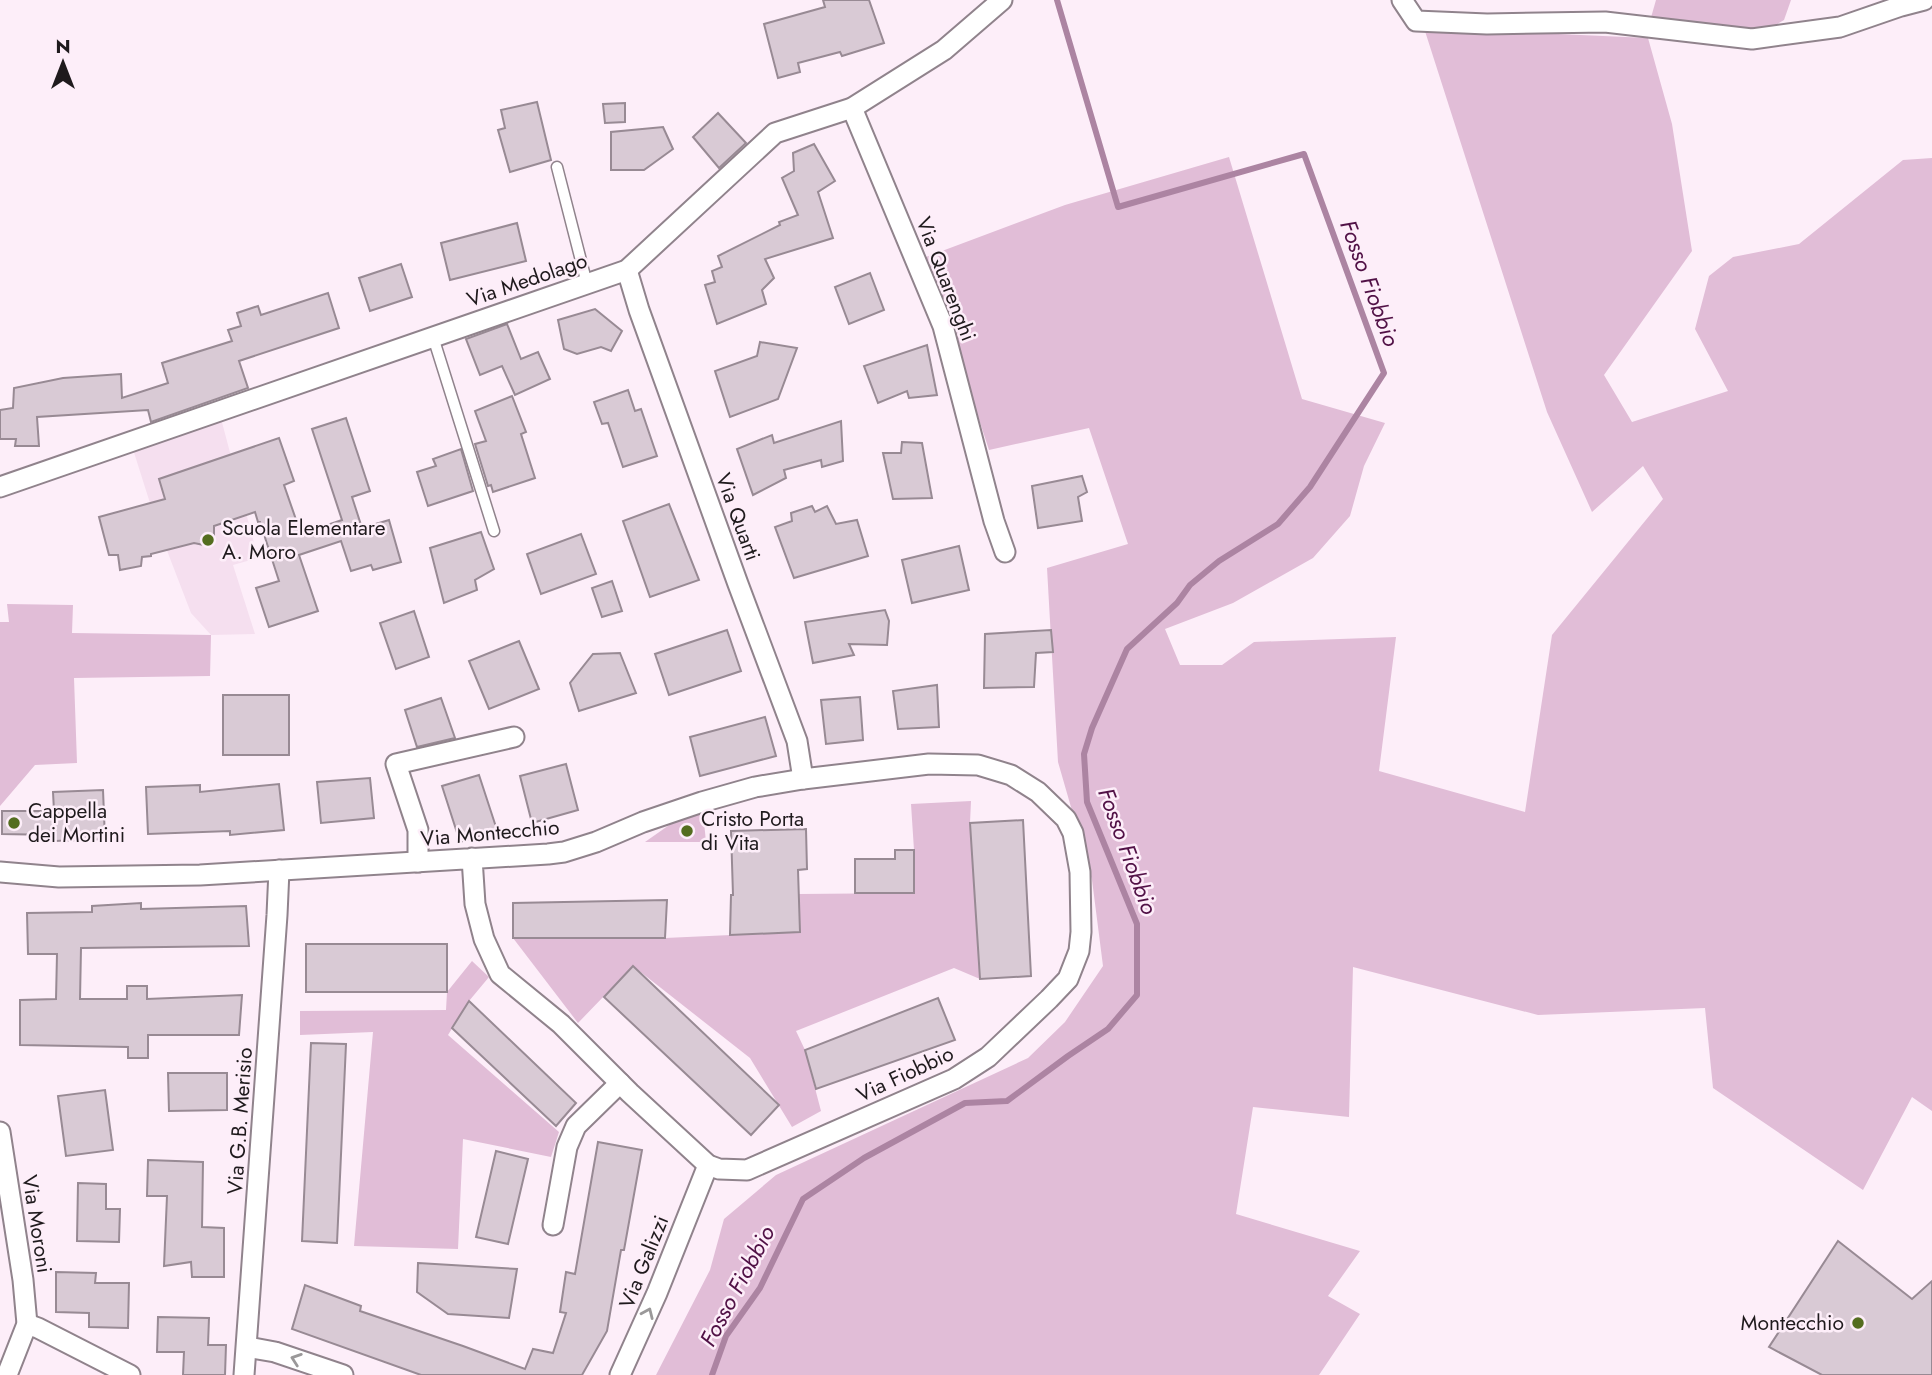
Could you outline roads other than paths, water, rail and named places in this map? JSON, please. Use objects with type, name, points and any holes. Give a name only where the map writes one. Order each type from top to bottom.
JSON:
[{"type":"street","name":"Via Medolago","points":[[0,487],[627,270],[775,133],[852,108],[944,50],[1002,0]]},
{"type":"street","points":[[1402,0],[1416,21],[1488,24],[1605,22],[1752,39],[1840,27],[1924,0]]},
{"type":"street","name":"Via Quarenghi","points":[[852,108],[943,326],[994,521],[1005,552]]},
{"type":"street","name":"Via Quarti","points":[[627,270],[639,310],[797,741],[803,779]]},
{"type":"street","points":[[418,862],[418,830],[396,764],[514,737]]},
{"type":"street","name":"Via Montecchio","points":[[0,872],[59,877],[200,875],[564,852],[643,822],[755,787],[929,764],[978,765],[1011,775],[1038,792],[1066,819],[1073,833]]},
{"type":"street","name":"Via Fiobbio","points":[[708,1165],[719,1169],[747,1170],[954,1079],[988,1057],[1068,979],[1079,951],[1080,872],[1073,833]]},
{"type":"street","points":[[472,858],[475,904],[484,939],[500,974],[561,1024],[708,1165]]},
{"type":"street","name":"Via G.B. Merisio","points":[[244,1375],[279,870]]},
{"type":"street","points":[[553,1225],[568,1147],[576,1126],[620,1083]]},
{"type":"street","name":"Via Moroni","points":[[0,1132],[23,1280],[27,1324],[7,1375]]},
{"type":"street","name":"Via Galizzi","points":[[620,1375],[657,1293],[708,1165]]},
{"type":"street","points":[[27,1324],[130,1375]]},
{"type":"street","points":[[247,1347],[275,1352],[343,1375]]},
{"type":"lane","points":[[557,167],[587,284]]},
{"type":"lane","points":[[433,337],[494,531]]},
{"type":"waterway","name":"Fosso Fiobbio","points":[[712,1375],[726,1336],[760,1288],[803,1199],[864,1158],[965,1103],[1007,1101],[1108,1029],[1137,995],[1137,924],[1087,802],[1084,754],[1092,728],[1127,649],[1177,603],[1190,585],[1219,561],[1278,524],[1310,487],[1384,373],[1304,154],[1118,207],[1057,0]]},
{"type":"place","name":"Scuola Elementare A. Moro","points":[[208,540]]},
{"type":"place","name":"Cappella dei Mortini","points":[[14,823]]},
{"type":"place","name":"Cristo Porta di Vita","points":[[687,831]]},
{"type":"place","name":"Montecchio","points":[[1858,1323]]}]
